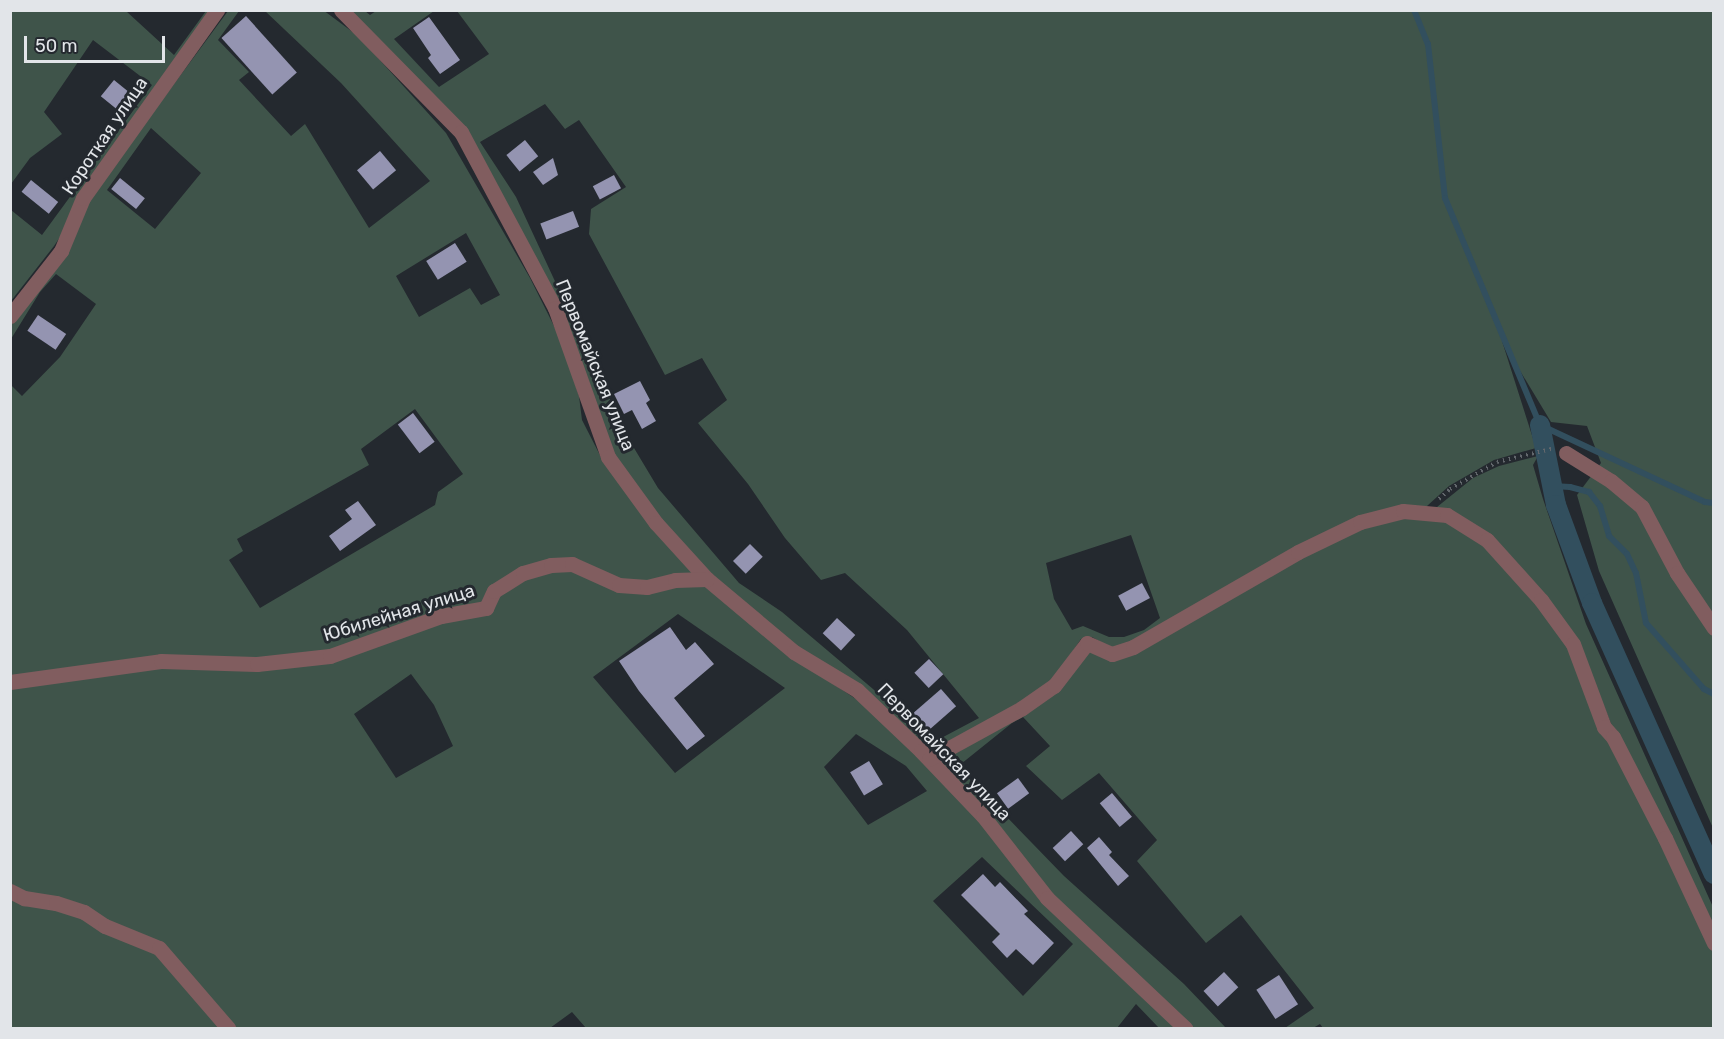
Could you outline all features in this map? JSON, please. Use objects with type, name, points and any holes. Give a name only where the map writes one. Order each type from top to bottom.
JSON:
[{"type":"street","name":"Короткая улица","points":[[10,316],[61,251],[83,198],[217,10]]},
{"type":"street","name":"Первомайская улица","points":[[341,10],[461,132],[555,308],[608,457],[656,523],[707,579],[794,652],[857,690],[929,759],[982,816],[1047,898],[1185,1029]]},
{"type":"street","points":[[1566,453],[1611,481],[1642,507],[1677,573],[1713,628]]},
{"type":"street","points":[[929,759],[1022,708],[1054,686],[1087,643],[1112,654],[1133,647],[1298,552],[1360,522],[1403,511],[1447,515],[1487,540],[1541,600],[1573,644],[1604,727],[1612,737],[1660,828],[1713,943]]},
{"type":"street","name":"Юбилейная улица","points":[[10,682],[161,661],[257,664],[330,656],[441,616],[486,608],[494,591],[523,573],[551,565],[572,564],[619,585],[647,586],[675,580],[707,579]]},
{"type":"street","points":[[10,891],[24,898],[56,903],[84,912],[105,926],[159,948],[228,1029]]},
{"type":"path","points":[[1429,512],[1450,489],[1497,462],[1550,450],[1566,453]]},
{"type":"green space","points":[[323,10],[358,36],[446,133],[530,278],[560,338],[579,396],[582,420],[603,461],[794,658],[868,707],[918,755],[1180,1028],[1159,1028],[1136,1004],[1117,1028],[586,1028],[572,1012],[550,1028],[11,1028],[11,385],[22,396],[60,357],[96,304],[56,274],[40,292],[11,339],[11,323],[63,255],[92,195],[228,11],[239,11],[218,40],[249,72],[239,80],[291,136],[305,124],[369,228],[430,181],[341,83],[265,11]],"holes":[[[151,128],[201,173],[155,229],[107,190]],[[466,233],[500,295],[481,305],[470,288],[419,317],[396,276]],[[415,409],[463,474],[438,492],[435,505],[260,608],[229,560],[243,551],[237,539],[369,465],[361,449]],[[678,614],[785,688],[675,773],[593,677]],[[411,674],[434,705],[453,746],[396,778],[354,714]],[[856,734],[906,766],[927,791],[868,825],[824,767]],[[982,857],[1073,944],[1023,996],[933,901]]]},
{"type":"green space","points":[[11,11],[126,11],[174,55],[206,11],[211,11],[54,246],[11,301],[11,210],[42,235],[152,85],[93,40],[44,112],[62,134],[30,158],[11,184]]},
{"type":"green space","points":[[345,11],[365,11],[370,15],[376,11],[434,11],[394,39],[439,87],[489,54],[457,11],[1713,11],[1713,828],[1599,571],[1577,495],[1601,463],[1587,426],[1551,422],[1502,341],[1536,448],[1494,460],[1449,486],[1427,506],[1402,508],[1116,651],[1092,637],[1081,639],[1055,677],[1039,692],[931,752],[796,649],[711,574],[660,518],[614,454],[558,309],[465,131]],"holes":[[[545,104],[565,129],[579,120],[626,187],[591,209],[589,234],[665,375],[702,358],[727,400],[698,423],[748,484],[785,538],[821,580],[845,573],[907,630],[979,718],[930,744],[873,689],[782,612],[739,583],[658,488],[634,448],[603,385],[516,197],[480,142]],[[1131,535],[1160,618],[1144,630],[1124,637],[1109,637],[1083,626],[1072,630],[1054,599],[1046,563]]]},
{"type":"green space","points":[[1538,456],[1533,465],[1586,624],[1713,907],[1713,934],[1617,738],[1579,646],[1521,572],[1437,507],[1473,478],[1499,466]]},
{"type":"green space","points":[[1440,518],[1491,550],[1569,645],[1713,951],[1713,1028],[1323,1028],[1320,1024],[1313,1028],[1285,1028],[1314,1008],[1241,915],[1206,943],[1137,861],[1157,840],[1099,773],[1062,800],[1026,766],[1050,746],[1023,717],[1012,723],[956,768],[974,783],[1064,876],[1184,984],[1226,1028],[1193,1028],[1050,894],[937,759],[1035,704],[1086,649],[1108,655],[1298,556],[1383,519]]},
{"type":"building","points":[[246,16],[297,72],[272,95],[221,38]]},
{"type":"building","points":[[429,17],[460,60],[440,74],[428,58],[431,55],[413,28]]},
{"type":"building","points":[[114,80],[135,97],[122,113],[101,96]]},
{"type":"building","points":[[525,140],[538,156],[520,171],[506,155]]},
{"type":"building","points":[[380,151],[396,170],[373,189],[357,170]]},
{"type":"building","points":[[553,158],[558,175],[543,185],[533,172]]},
{"type":"building","points":[[614,175],[621,188],[600,200],[593,186]]},
{"type":"building","points":[[120,178],[145,198],[136,209],[111,189]]},
{"type":"building","points":[[31,180],[58,202],[49,214],[22,192]]},
{"type":"building","points":[[573,211],[579,227],[546,239],[540,224]]},
{"type":"building","points":[[455,243],[467,262],[438,280],[426,261]]},
{"type":"building","points":[[38,315],[66,334],[56,350],[27,331]]},
{"type":"building","points":[[640,381],[650,400],[646,403],[656,421],[642,429],[632,410],[624,414],[614,394]]},
{"type":"building","points":[[413,413],[435,442],[419,453],[398,424]]},
{"type":"building","points":[[358,501],[376,525],[340,551],[329,536],[352,519],[345,510]]},
{"type":"building","points":[[750,544],[763,557],[746,574],[733,561]]},
{"type":"building","points":[[1142,583],[1150,598],[1126,611],[1118,596]]},
{"type":"building","points":[[837,618],[855,635],[841,650],[823,633]]},
{"type":"building","points":[[670,627],[686,650],[695,642],[714,664],[674,698],[705,736],[687,750],[639,691],[619,661]]},
{"type":"building","points":[[929,659],[943,674],[929,688],[914,673]]},
{"type":"building","points":[[941,689],[956,706],[928,731],[913,713]]},
{"type":"building","points":[[869,761],[883,784],[864,795],[850,772]]},
{"type":"building","points":[[1018,778],[1029,793],[1008,809],[997,793]]},
{"type":"building","points":[[1112,793],[1132,817],[1120,827],[1100,803]]},
{"type":"building","points":[[1071,831],[1083,844],[1065,861],[1053,848]]},
{"type":"building","points":[[1099,837],[1112,852],[1109,855],[1129,876],[1118,886],[1087,848]]},
{"type":"building","points":[[983,874],[995,887],[1000,882],[1028,911],[1024,914],[1054,943],[1033,965],[1016,949],[1007,958],[992,942],[1000,934],[961,895]]},
{"type":"building","points":[[1224,972],[1238,987],[1218,1006],[1204,991]]},
{"type":"building","points":[[1279,975],[1298,1004],[1275,1019],[1256,990]]},
{"type":"waterway","points":[[1414,10],[1428,44],[1445,198],[1540,425],[1705,502],[1714,503]]},
{"type":"waterway","points":[[1540,425],[1556,505],[1592,603],[1714,874]]},
{"type":"waterway","points":[[1553,486],[1570,487],[1589,492],[1600,506],[1609,536],[1627,554],[1636,573],[1646,623],[1704,689],[1714,694]]}]
